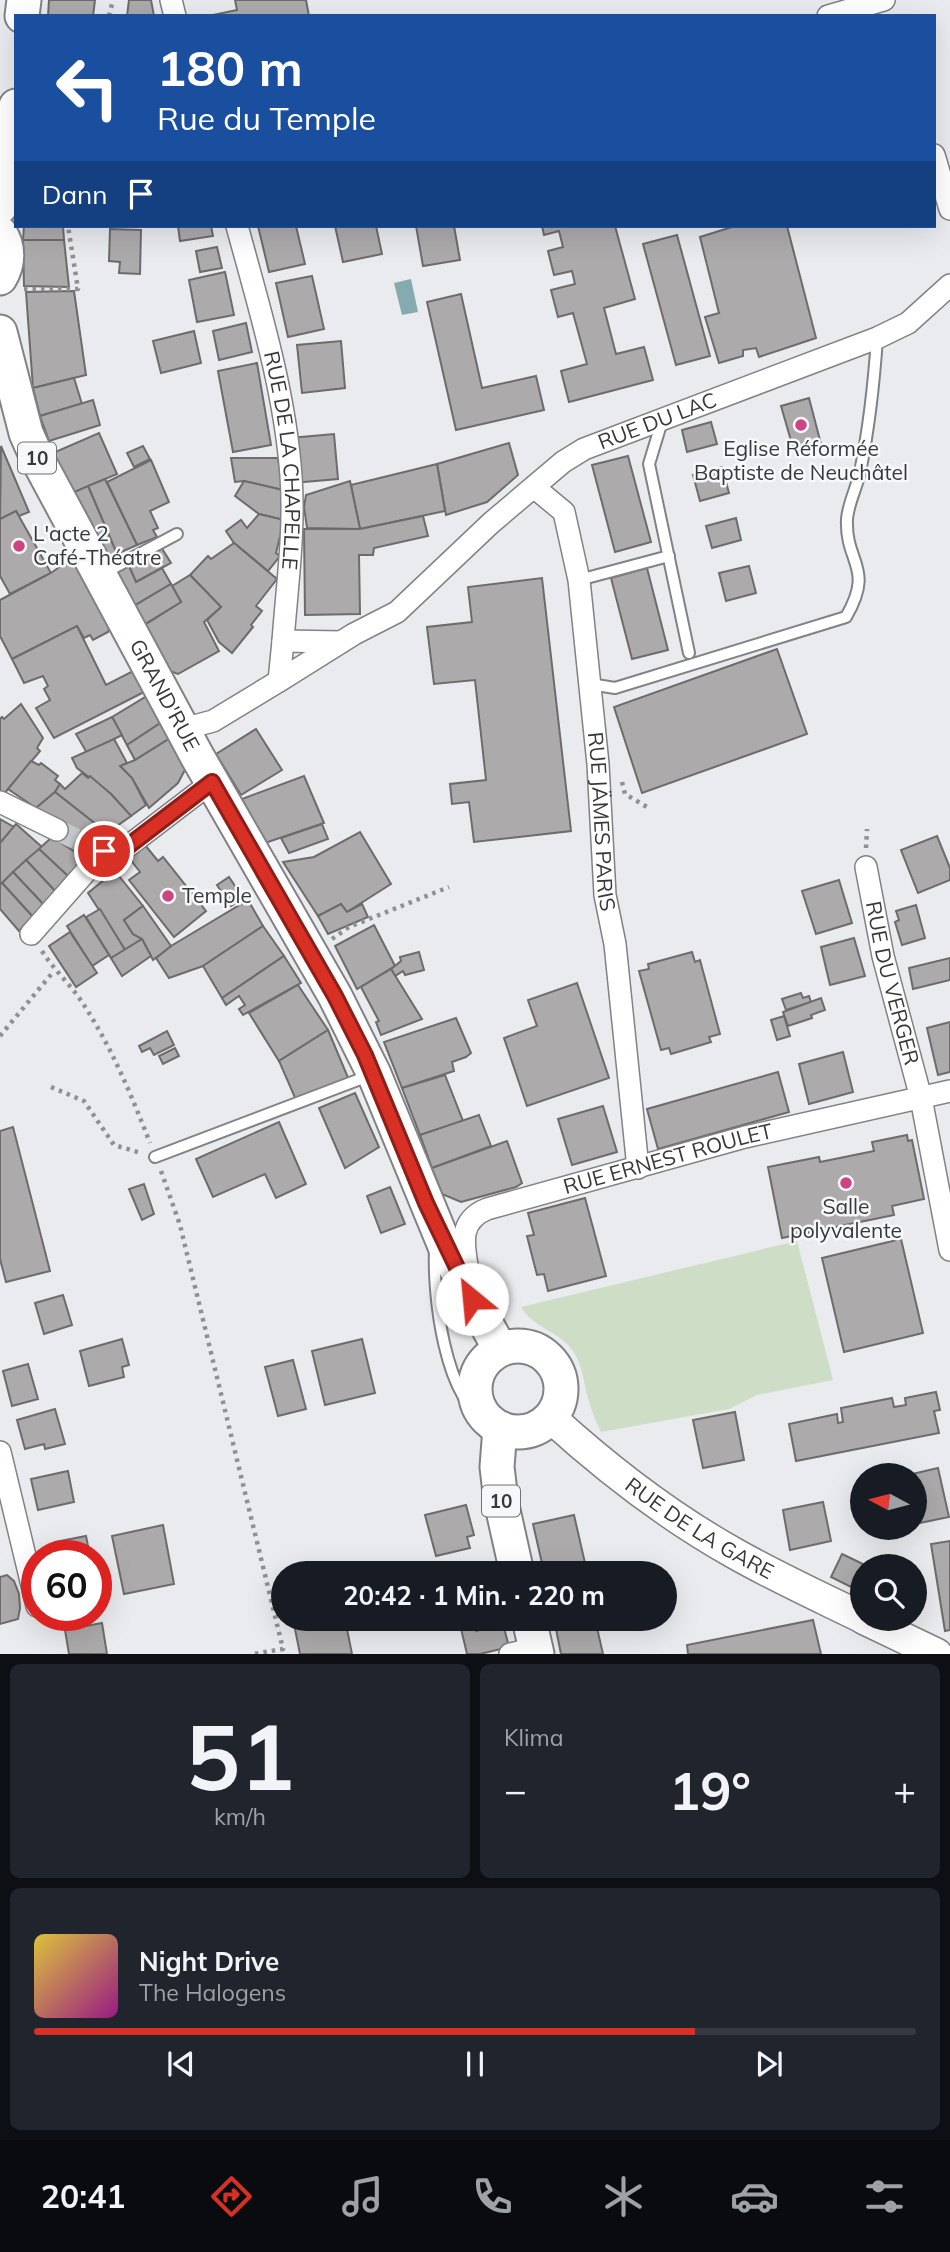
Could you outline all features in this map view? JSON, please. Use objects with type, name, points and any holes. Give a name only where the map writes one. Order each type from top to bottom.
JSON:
[{"type":"main road","points":[[0,207],[14,132]]},
{"type":"main road","points":[[0,233],[6,247],[7,284]]},
{"type":"main road","name":"GRAND'RUE","points":[[0,331],[14,410],[38,460],[212,782],[335,996],[373,1074],[436,1226],[500,1349]]},
{"type":"main road","points":[[528,1347],[542,1353],[559,1376],[561,1391],[558,1405],[540,1426],[513,1432],[494,1424],[480,1409],[475,1396],[475,1382],[484,1363],[500,1349],[528,1347]]},
{"type":"main road","name":"RUE DE LA GARE","points":[[550,1417],[576,1441],[668,1511],[733,1552],[850,1611]]},
{"type":"main road","name":"10","points":[[494,1424],[501,1501],[514,1561]]},
{"type":"main road","name":"RUE DE LA GARE","points":[[890,1631],[937,1654]]},
{"type":"street","points":[[835,14],[884,0]]},
{"type":"street","points":[[936,162],[950,209]]},
{"type":"street","name":"RUE DE LA CHAPELLE","points":[[238,228],[263,320],[280,400],[291,476],[291,540],[279,681]]},
{"type":"street","name":"RUE DU LAC","points":[[279,681],[341,642],[397,612],[491,523],[564,462],[584,449],[877,338],[908,323],[950,285]]},
{"type":"street","name":"RUE JÄMES PARIS","points":[[535,488],[564,512],[579,580],[598,764],[605,895],[615,944],[638,1168]]},
{"type":"street","points":[[283,641],[341,642]]},
{"type":"street","points":[[183,729],[213,720],[279,681]]},
{"type":"street","points":[[31,934],[98,848],[123,850],[212,782]]},
{"type":"street","points":[[0,802],[57,831]]},
{"type":"street","name":"RUE DU VERGER","points":[[866,867],[883,956],[921,1098],[950,1250]]},
{"type":"street","name":"RUE ERNEST ROULET","points":[[472,1299],[464,1244],[465,1233],[472,1216],[487,1209],[745,1138],[950,1091]]},
{"type":"street","points":[[0,1452],[21,1541]]},
{"type":"lane","points":[[590,684],[615,688],[846,617],[856,599],[860,579],[847,518],[860,475],[872,407],[877,338]]},
{"type":"lane","points":[[662,421],[649,464],[689,653]]},
{"type":"lane","points":[[99,575],[177,534]]},
{"type":"lane","points":[[579,580],[669,556]]},
{"type":"lane","points":[[155,1157],[373,1074]]},
{"type":"lane","points":[[436,1226],[434,1265],[437,1296],[457,1385],[478,1416],[494,1424]]},
{"type":"path","points":[[7,284],[78,289],[68,228]]},
{"type":"path","points":[[598,764],[617,768],[625,794],[647,807]]},
{"type":"path","points":[[310,953],[349,927],[449,887]]},
{"type":"path","points":[[0,1037],[54,971],[81,1000],[128,1087],[180,1225],[283,1649],[253,1654]]},
{"type":"path","points":[[51,1087],[84,1101],[114,1145],[155,1157]]},
{"type":"green space","points":[[797,1241],[833,1380],[757,1395],[729,1409],[601,1432],[590,1405],[580,1364],[573,1351],[531,1319],[521,1307]]},
{"type":"water","points":[[411,279],[418,312],[402,315],[394,283]]},
{"type":"building","points":[[49,0],[95,0],[93,14],[48,14]]},
{"type":"building","points":[[129,0],[151,0],[154,14],[127,14]]},
{"type":"building","points":[[235,0],[306,0],[309,14],[218,14],[237,10]]},
{"type":"building","points":[[24,228],[63,228],[64,240],[23,240]]},
{"type":"building","points":[[178,228],[211,228],[213,236],[180,241]]},
{"type":"building","points":[[258,228],[296,228],[305,264],[269,272]]},
{"type":"building","points":[[335,228],[376,228],[382,254],[343,262]]},
{"type":"building","points":[[416,228],[454,228],[460,260],[423,266]]},
{"type":"building","points":[[542,228],[616,228],[635,299],[604,308],[616,354],[644,347],[653,380],[569,402],[561,371],[587,364],[573,313],[558,317],[551,290],[575,284],[572,271],[554,275],[548,251],[563,247],[559,231],[544,235]]},
{"type":"building","points":[[729,228],[788,228],[816,338],[759,357],[756,348],[743,350],[743,356],[719,363],[705,317],[719,313],[700,237]]},
{"type":"building","points":[[110,229],[141,230],[140,274],[119,273],[120,262],[109,261]]},
{"type":"building","points":[[677,235],[710,356],[676,365],[643,244]]},
{"type":"building","points":[[23,240],[64,240],[69,287],[24,286]]},
{"type":"building","points":[[217,247],[222,268],[200,272],[196,251]]},
{"type":"building","points":[[225,272],[234,315],[197,322],[189,280]]},
{"type":"building","points":[[312,276],[324,329],[288,337],[276,283]]},
{"type":"building","points":[[74,291],[86,375],[33,388],[26,292]]},
{"type":"building","points":[[461,294],[482,388],[536,376],[544,410],[456,430],[427,302]]},
{"type":"building","points":[[246,323],[252,352],[219,360],[213,331]]},
{"type":"building","points":[[194,331],[201,363],[161,373],[153,341]]},
{"type":"building","points":[[341,341],[345,388],[302,393],[297,345]]},
{"type":"building","points":[[257,363],[271,445],[233,452],[218,371]]},
{"type":"building","points":[[74,378],[82,404],[40,416],[33,388]]},
{"type":"building","name":"Eglise Réformée Baptiste de Neuchâtel","points":[[809,398],[821,444],[794,451],[781,406]]},
{"type":"building","points":[[93,400],[100,425],[49,441],[40,416]]},
{"type":"building","points":[[711,422],[717,444],[687,452],[682,430]]},
{"type":"building","points":[[99,433],[117,474],[70,494],[53,453]]},
{"type":"building","points":[[334,434],[338,479],[293,483],[290,438]]},
{"type":"building","points":[[509,443],[518,475],[487,502],[446,515],[437,464]]},
{"type":"building","points":[[1,446],[29,512],[19,516],[16,511],[0,519]]},
{"type":"building","points":[[143,446],[150,459],[134,467],[127,453]]},
{"type":"building","points":[[628,456],[651,542],[615,552],[592,465]]},
{"type":"building","points":[[231,458],[278,458],[283,490],[244,481],[235,482]]},
{"type":"building","points":[[151,460],[169,502],[150,511],[158,528],[153,530],[157,537],[137,545],[107,482]]},
{"type":"building","points":[[437,464],[445,511],[360,529],[351,485]]},
{"type":"building","points":[[722,467],[729,493],[700,501],[693,475]]},
{"type":"building","points":[[105,479],[137,545],[117,554],[88,486]]},
{"type":"building","points":[[244,481],[287,491],[284,520],[259,514],[235,496]]},
{"type":"building","points":[[350,481],[360,529],[307,528],[304,507],[306,495]]},
{"type":"building","points":[[88,486],[117,554],[103,561],[70,494]]},
{"type":"building","points":[[16,511],[51,573],[10,594],[0,576],[0,519]]},
{"type":"building","points":[[259,514],[284,520],[276,553],[280,556],[268,571],[234,543],[226,531],[241,520],[247,528]]},
{"type":"building","points":[[423,516],[428,536],[374,548],[373,555],[359,555],[360,614],[305,615],[304,529],[360,529]]},
{"type":"building","points":[[736,518],[741,540],[712,548],[706,526]]},
{"type":"building","points":[[234,543],[277,579],[256,606],[262,611],[251,625],[253,627],[232,653],[219,642],[207,620],[221,607],[190,575],[208,556],[211,559]]},
{"type":"building","points":[[161,547],[171,563],[136,582],[128,564]]},
{"type":"building","points":[[72,558],[110,626],[108,632],[93,640],[90,635],[84,638],[77,626],[12,659],[0,636],[0,600],[51,573]]},
{"type":"building","points":[[128,564],[136,582],[162,568],[171,584],[130,608],[114,571]]},
{"type":"building","points":[[749,566],[756,593],[726,601],[719,573]]},
{"type":"building","points":[[647,568],[668,650],[632,659],[611,578]]},
{"type":"building","points":[[190,575],[221,607],[204,622],[219,651],[178,674],[167,670],[143,626],[181,602],[172,586]]},
{"type":"building","points":[[542,578],[571,831],[474,842],[469,802],[452,804],[450,784],[486,780],[475,680],[434,684],[427,627],[472,622],[468,587]]},
{"type":"building","points":[[171,584],[181,602],[145,624],[134,606]]},
{"type":"building","points":[[77,626],[106,685],[135,670],[146,691],[54,738],[36,708],[50,700],[44,689],[48,686],[43,676],[24,683],[12,659]]},
{"type":"building","points":[[777,649],[807,734],[642,793],[614,707]]},
{"type":"building","points":[[147,696],[162,722],[127,745],[112,717]]},
{"type":"building","points":[[21,704],[43,738],[37,748],[40,751],[4,794],[0,792],[0,719],[4,719]]},
{"type":"building","points":[[112,717],[122,735],[87,753],[76,734]]},
{"type":"building","points":[[162,722],[172,737],[135,760],[127,745]]},
{"type":"building","points":[[256,729],[282,770],[241,795],[216,754]]},
{"type":"building","points":[[172,737],[187,766],[178,783],[149,808],[132,778],[120,766]]},
{"type":"building","points":[[114,739],[127,763],[120,766],[132,778],[146,805],[131,816],[111,794],[77,768],[72,758]]},
{"type":"building","points":[[31,761],[39,765],[41,763],[58,776],[55,780],[60,784],[55,792],[36,808],[8,789]]},
{"type":"building","points":[[82,773],[88,778],[90,776],[111,794],[131,816],[107,833],[55,792],[60,784],[65,789]]},
{"type":"building","points":[[304,776],[324,823],[265,843],[242,799]]},
{"type":"building","points":[[55,792],[107,833],[95,840],[82,856],[84,858],[52,837],[36,808]]},
{"type":"building","points":[[0,819],[14,827],[0,843]]},
{"type":"building","points":[[16,824],[42,847],[0,885],[0,843]]},
{"type":"building","points":[[322,824],[328,839],[289,853],[281,838]]},
{"type":"building","points":[[360,832],[391,884],[347,912],[341,904],[318,916],[283,862],[314,857]]},
{"type":"building","points":[[937,836],[950,868],[950,880],[918,893],[901,850]]},
{"type":"building","points":[[52,837],[84,858],[69,877],[39,849]]},
{"type":"building","name":"Temple","points":[[145,845],[158,861],[163,857],[206,911],[174,937],[129,880],[140,872],[129,858]]},
{"type":"building","points":[[39,849],[69,877],[56,892],[26,860]]},
{"type":"building","points":[[26,860],[56,892],[44,905],[13,872]]},
{"type":"building","points":[[115,871],[143,906],[124,920],[133,934],[142,939],[125,950],[88,893]]},
{"type":"building","points":[[13,872],[44,905],[33,917],[2,883]]},
{"type":"building","points":[[229,877],[243,898],[231,906],[217,885]]},
{"type":"building","points":[[839,880],[852,923],[816,934],[802,891]]},
{"type":"building","points":[[2,883],[33,917],[19,931],[0,909]]},
{"type":"building","points":[[248,900],[263,926],[203,966],[169,978],[156,958],[171,946]]},
{"type":"building","points":[[341,904],[347,912],[362,904],[368,917],[328,934],[318,916]]},
{"type":"building","points":[[916,905],[925,938],[902,945],[895,922],[899,920],[896,911]]},
{"type":"building","points":[[143,906],[171,946],[153,960],[142,939],[133,934],[124,920]]},
{"type":"building","points":[[100,909],[125,950],[111,958],[86,917]]},
{"type":"building","points":[[84,915],[109,955],[92,966],[67,926]]},
{"type":"building","points":[[374,925],[395,966],[357,989],[335,946]]},
{"type":"building","points":[[263,926],[284,956],[222,998],[203,966]]},
{"type":"building","points":[[70,932],[97,973],[76,987],[49,946]]},
{"type":"building","points":[[854,938],[865,976],[830,985],[821,947]]},
{"type":"building","points":[[142,939],[151,956],[122,976],[111,958]]},
{"type":"building","points":[[419,952],[424,970],[405,975],[403,971],[395,976],[391,969],[401,961],[400,957]]},
{"type":"building","points":[[692,952],[695,962],[700,960],[720,1034],[709,1037],[711,1042],[671,1054],[669,1048],[661,1050],[639,971],[649,969],[648,964]]},
{"type":"building","points":[[284,956],[301,983],[243,1015],[239,1009],[245,1005],[239,996],[226,1005],[222,998]]},
{"type":"building","points":[[950,958],[950,980],[913,989],[909,968]]},
{"type":"building","points":[[391,969],[422,1019],[381,1035],[376,1022],[379,1021],[361,987]]},
{"type":"building","points":[[577,983],[609,1078],[527,1106],[504,1038],[537,1026],[528,1000]]},
{"type":"building","points":[[298,985],[328,1030],[279,1061],[249,1013]]},
{"type":"building","points":[[801,993],[803,998],[809,996],[811,1002],[786,1010],[782,999]]},
{"type":"building","points":[[821,998],[825,1010],[811,1015],[812,1018],[788,1026],[783,1012]]},
{"type":"building","points":[[784,1016],[790,1036],[777,1040],[771,1020]]},
{"type":"building","points":[[456,1018],[471,1053],[452,1062],[454,1071],[402,1088],[384,1042]]},
{"type":"building","points":[[950,1022],[950,1072],[938,1075],[927,1028]]},
{"type":"building","points":[[328,1030],[349,1080],[296,1100],[279,1061]]},
{"type":"building","points":[[167,1031],[174,1045],[154,1055],[150,1048],[142,1052],[139,1046]]},
{"type":"building","points":[[175,1048],[179,1056],[163,1064],[159,1056]]},
{"type":"building","points":[[843,1052],[853,1092],[809,1104],[799,1064]]},
{"type":"building","points":[[778,1072],[789,1112],[658,1149],[647,1109]]},
{"type":"building","points":[[445,1075],[463,1121],[420,1135],[402,1088]]},
{"type":"building","points":[[355,1093],[379,1147],[345,1168],[319,1108]]},
{"type":"building","points":[[603,1106],[617,1152],[572,1165],[558,1119]]},
{"type":"building","points":[[479,1115],[491,1146],[432,1168],[420,1135]]},
{"type":"building","points":[[279,1122],[306,1184],[276,1198],[265,1174],[213,1197],[196,1159]]},
{"type":"building","points":[[13,1127],[50,1271],[6,1282],[0,1259],[0,1131]]},
{"type":"building","name":"Salle polyvalente","points":[[907,1135],[908,1141],[912,1140],[924,1199],[892,1206],[894,1215],[782,1238],[768,1167],[819,1157],[820,1162],[874,1151],[872,1142]]},
{"type":"building","points":[[507,1141],[522,1183],[461,1202],[442,1194],[432,1168]]},
{"type":"building","points":[[144,1184],[154,1214],[142,1220],[129,1189]]},
{"type":"building","points":[[390,1187],[405,1224],[381,1233],[367,1196]]},
{"type":"building","points":[[585,1198],[606,1276],[548,1291],[544,1274],[537,1275],[527,1236],[534,1235],[528,1213]]},
{"type":"building","points":[[901,1239],[923,1333],[844,1352],[822,1258]]},
{"type":"building","points":[[63,1295],[72,1325],[44,1334],[35,1303]]},
{"type":"building","points":[[122,1339],[129,1365],[122,1367],[124,1377],[89,1386],[80,1351]]},
{"type":"building","points":[[362,1339],[375,1393],[325,1405],[312,1351]]},
{"type":"building","points":[[293,1360],[306,1409],[278,1416],[265,1367]]},
{"type":"building","points":[[28,1364],[38,1399],[12,1406],[3,1371]]},
{"type":"building","points":[[936,1392],[940,1410],[934,1411],[939,1433],[796,1461],[789,1424],[837,1414],[838,1423],[843,1422],[841,1408],[892,1398],[894,1407],[906,1405],[905,1398]]},
{"type":"building","points":[[55,1409],[65,1444],[45,1449],[44,1444],[25,1449],[17,1420]]},
{"type":"building","points":[[735,1412],[744,1460],[703,1468],[693,1420]]},
{"type":"building","points":[[938,1468],[949,1517],[928,1521],[928,1470]]},
{"type":"building","points":[[68,1471],[74,1502],[38,1510],[31,1479]]},
{"type":"building","points":[[823,1502],[831,1541],[790,1550],[783,1510]]},
{"type":"building","points":[[466,1505],[474,1535],[467,1537],[470,1548],[436,1556],[425,1515]]},
{"type":"building","points":[[574,1515],[585,1561],[541,1561],[533,1524]]},
{"type":"building","points":[[163,1525],[174,1584],[124,1594],[112,1536]]},
{"type":"building","points":[[86,1536],[87,1540],[65,1540]]},
{"type":"building","points":[[950,1541],[950,1630],[945,1631],[931,1544]]},
{"type":"building","points":[[842,1554],[850,1558],[850,1586],[831,1577]]},
{"type":"building","points":[[7,1575],[14,1581],[20,1608],[18,1619],[0,1624],[0,1577]]},
{"type":"building","points":[[813,1620],[821,1654],[688,1654],[687,1645]]},
{"type":"building","points":[[65,1631],[103,1631],[107,1654],[69,1654]]},
{"type":"building","points":[[295,1631],[347,1631],[352,1654],[300,1654]]},
{"type":"building","points":[[462,1631],[505,1631],[509,1647],[480,1654],[467,1654]]},
{"type":"building","points":[[556,1631],[598,1631],[603,1654],[561,1654]]},
{"type":"tunnel","points":[[57,830],[91,846]]},
{"type":"place","name":"Eglise Réformée Baptiste de Neuchâtel","points":[[801,425]]},
{"type":"place","name":"L'acte 2 Café-Théatre","points":[[19,546]]},
{"type":"place","name":"Temple","points":[[168,896]]},
{"type":"place","name":"Salle polyvalente","points":[[846,1183]]},
{"type":"route","points":[[104,851],[123,850],[212,782],[335,996],[365,1055],[449,1256],[472,1299]]}]
